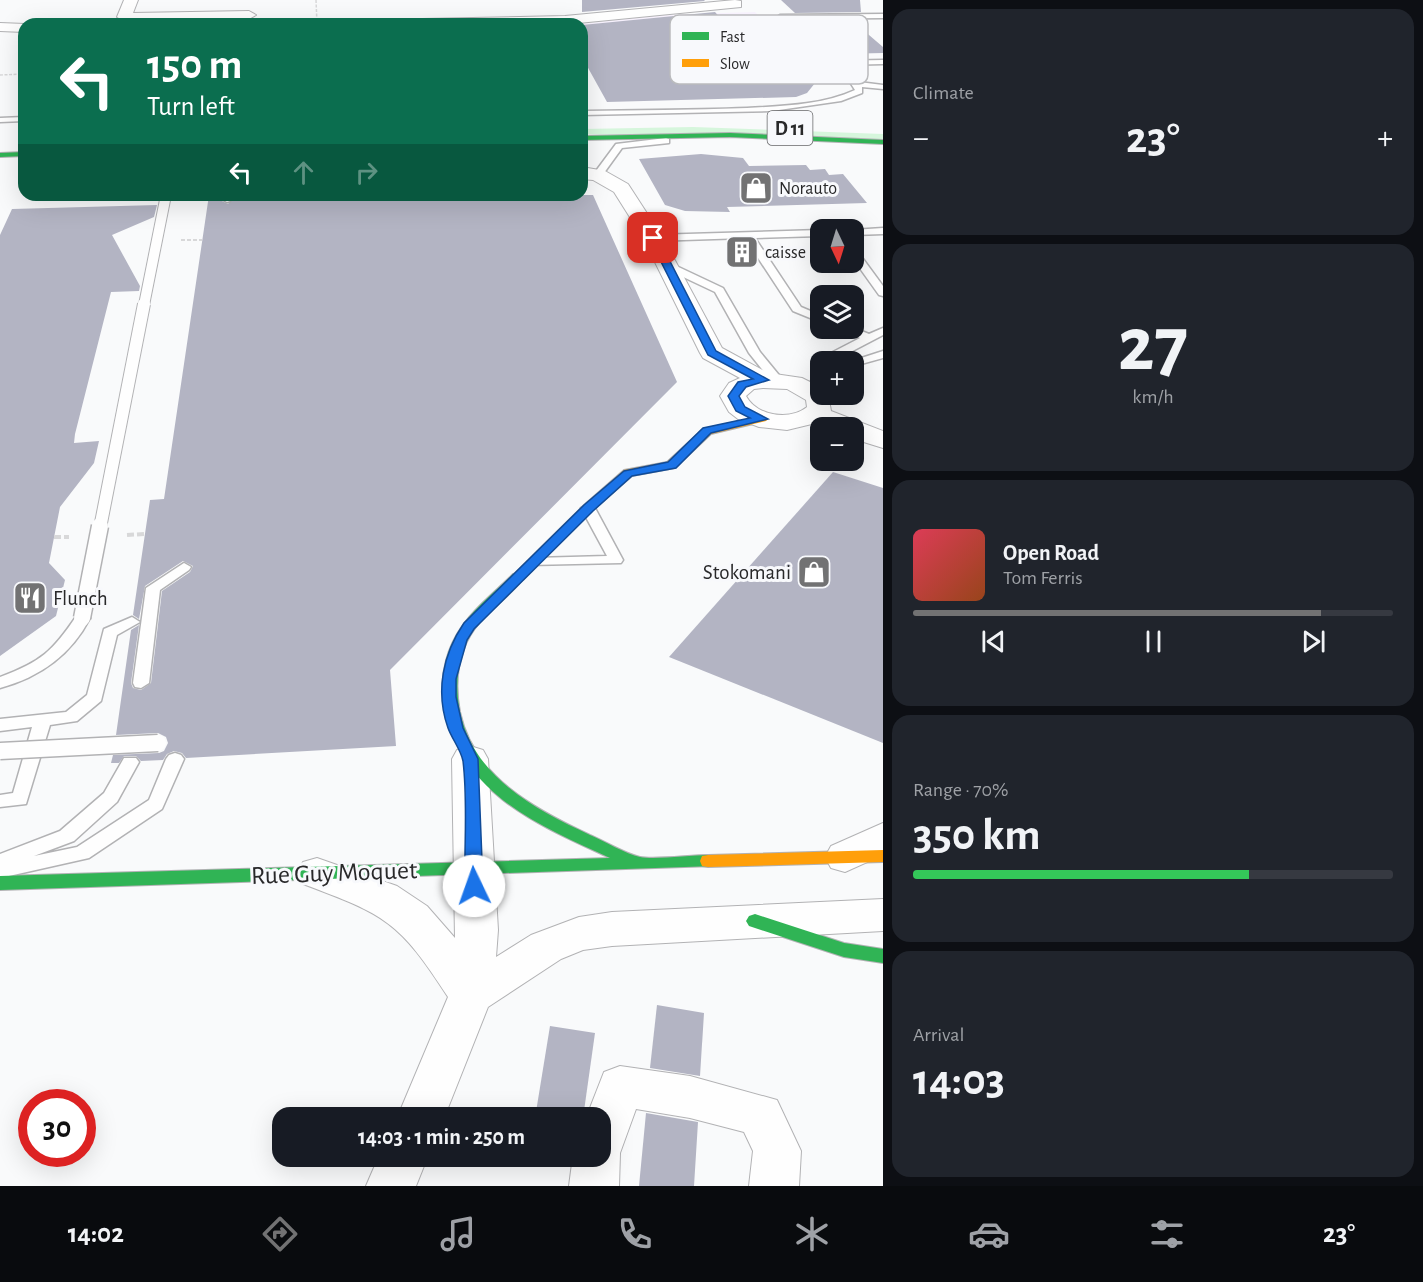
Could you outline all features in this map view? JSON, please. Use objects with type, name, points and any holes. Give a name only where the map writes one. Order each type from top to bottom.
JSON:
[{"type":"street","points":[[131,0],[124,17],[250,13]]},
{"type":"street","points":[[598,0],[622,15]]},
{"type":"street","points":[[588,19],[733,2]]},
{"type":"street","points":[[389,8],[392,18]]},
{"type":"street","points":[[0,27],[18,28]]},
{"type":"street","points":[[696,123],[784,122]]},
{"type":"street","name":"D 11","points":[[588,125],[696,123],[883,131]]},
{"type":"street","name":"D 11","points":[[588,138],[730,135],[883,142]]},
{"type":"street","points":[[0,141],[18,140]]},
{"type":"street","points":[[0,155],[18,154]]},
{"type":"street","points":[[596,169],[621,188],[651,226],[666,265],[712,353],[770,380]]},
{"type":"street","points":[[810,390],[791,382],[770,380],[742,385],[733,396],[740,409],[762,419],[788,422],[810,400]]},
{"type":"street","points":[[828,405],[838,417]]},
{"type":"street","points":[[638,863],[569,834],[532,814],[501,791],[470,759],[456,728],[448,697],[448,679],[460,640],[469,626],[588,508],[628,473],[671,465],[707,430],[762,419]]},
{"type":"street","points":[[864,433],[883,440]]},
{"type":"street","points":[[425,1107],[471,995],[477,930],[470,759]]},
{"type":"street","points":[[845,857],[883,837]]},
{"type":"street","name":"Rue Guy Moquet","points":[[0,883],[883,856]]},
{"type":"street","points":[[315,873],[377,895],[403,909],[426,931],[471,995]]},
{"type":"street","points":[[471,995],[546,947],[579,934],[612,929],[883,915]]},
{"type":"street","points":[[755,921],[844,950],[883,956]]},
{"type":"street","points":[[611,1113],[620,1087],[648,1088],[699,1098],[759,1115],[777,1151],[774,1186]]},
{"type":"street","points":[[392,1186],[400,1167]]},
{"type":"street","points":[[594,1186],[596,1167]]},
{"type":"lane","points":[[868,16],[883,16]]},
{"type":"lane","points":[[868,62],[883,62]]},
{"type":"lane","points":[[588,113],[793,107],[847,98],[859,91],[857,84],[883,87]]},
{"type":"lane","points":[[3,120],[11,111]]},
{"type":"lane","points":[[3,120],[18,119]]},
{"type":"lane","points":[[596,169],[619,146],[730,135]]},
{"type":"lane","points":[[0,683],[52,658],[73,639],[82,618],[165,201]]},
{"type":"lane","points":[[651,226],[748,235],[810,233]]},
{"type":"lane","points":[[864,232],[883,231]]},
{"type":"lane","points":[[748,235],[796,309],[810,315]]},
{"type":"lane","points":[[666,265],[719,290],[770,380]]},
{"type":"lane","points":[[864,267],[883,293]]},
{"type":"lane","points":[[843,351],[883,331]]},
{"type":"lane","points":[[864,336],[883,338]]},
{"type":"lane","points":[[864,359],[883,354]]},
{"type":"lane","points":[[534,562],[616,560],[588,508]]},
{"type":"lane","points":[[141,683],[153,588],[184,567]]},
{"type":"lane","points":[[0,724],[42,722],[71,717],[95,697],[110,632],[132,622]]},
{"type":"lane","points":[[0,801],[20,800],[42,722]]},
{"type":"lane","points":[[0,751],[158,743]]},
{"type":"lane","points":[[0,871],[82,853],[156,804],[175,759]]},
{"type":"lane","points":[[0,862],[67,836],[111,797],[130,762]]},
{"type":"path","points":[[316,0],[317,18]]},
{"type":"path","points":[[0,75],[18,74]]},
{"type":"shaded area","points":[[755,12],[758,15],[670,15],[670,62],[615,63],[588,57],[588,23],[660,15]]},
{"type":"green space","points":[[693,127],[883,134],[883,139],[588,134],[588,129]]},
{"type":"building","points":[[582,0],[704,0],[705,1],[582,12]]},
{"type":"building","points":[[781,0],[860,0],[861,12],[795,13]]},
{"type":"building","points":[[715,12],[718,15],[684,15]]},
{"type":"building","points":[[670,16],[670,84],[814,84],[807,93],[796,97],[607,102],[588,68],[588,24]]},
{"type":"building","points":[[868,34],[883,47],[883,53],[868,53]]},
{"type":"building","name":"Norauto","points":[[701,154],[743,158],[749,166],[806,165],[810,170],[825,169],[829,175],[843,174],[867,203],[727,207],[730,212],[685,211],[665,205],[639,159]]},
{"type":"building","points":[[588,195],[593,195],[677,382],[390,670],[396,746],[186,758],[182,753],[174,751],[167,754],[163,760],[141,761],[136,756],[124,756],[119,763],[111,763],[113,755],[159,753],[164,751],[168,743],[166,737],[158,733],[116,735],[131,630],[139,625],[131,683],[133,688],[141,690],[151,683],[162,591],[190,572],[193,566],[183,561],[145,586],[139,619],[133,615],[150,500],[164,499],[208,201],[222,201],[228,204],[230,201],[588,201]]},
{"type":"building","points":[[157,205],[154,217],[112,235],[140,286],[139,291],[111,292],[74,443],[99,441],[94,463],[60,507],[49,563],[65,580],[56,616],[0,656],[0,235],[12,209]]},
{"type":"building","name":"Stokomani","points":[[833,472],[883,488],[883,743],[669,657]]},
{"type":"building","points":[[657,1005],[704,1013],[700,1076],[650,1068]]},
{"type":"building","points":[[550,1026],[595,1033],[585,1107],[537,1107]]},
{"type":"building","points":[[646,1113],[698,1122],[694,1186],[639,1186]]},
{"type":"traffic: fast","points":[[588,138],[730,135],[883,142]]},
{"type":"traffic: fast","points":[[0,155],[18,154]]},
{"type":"traffic: fast","points":[[518,577],[474,619],[459,642],[451,670],[450,690],[457,732],[471,759],[491,783],[516,802],[573,834],[631,860]]},
{"type":"traffic: fast","points":[[0,883],[708,861]]},
{"type":"traffic: fast","points":[[755,921],[844,950],[883,956]]},
{"type":"traffic: slow","points":[[518,577],[588,508],[628,473],[671,465],[707,431],[762,419]]},
{"type":"traffic: slow","points":[[708,861],[883,856]]},
{"type":"place","name":"Norauto","points":[[756,188]]},
{"type":"place","name":"caisse","points":[[742,252]]},
{"type":"place","name":"Stokomani","points":[[814,572]]},
{"type":"place","name":"Flunch","points":[[30,598]]},
{"type":"route","points":[[474,886],[470,759],[456,728],[448,697],[448,679],[460,640],[469,626],[588,508],[628,473],[671,465],[707,430],[762,419],[740,409],[733,396],[742,385],[763,380],[712,353],[653,238]]}]
